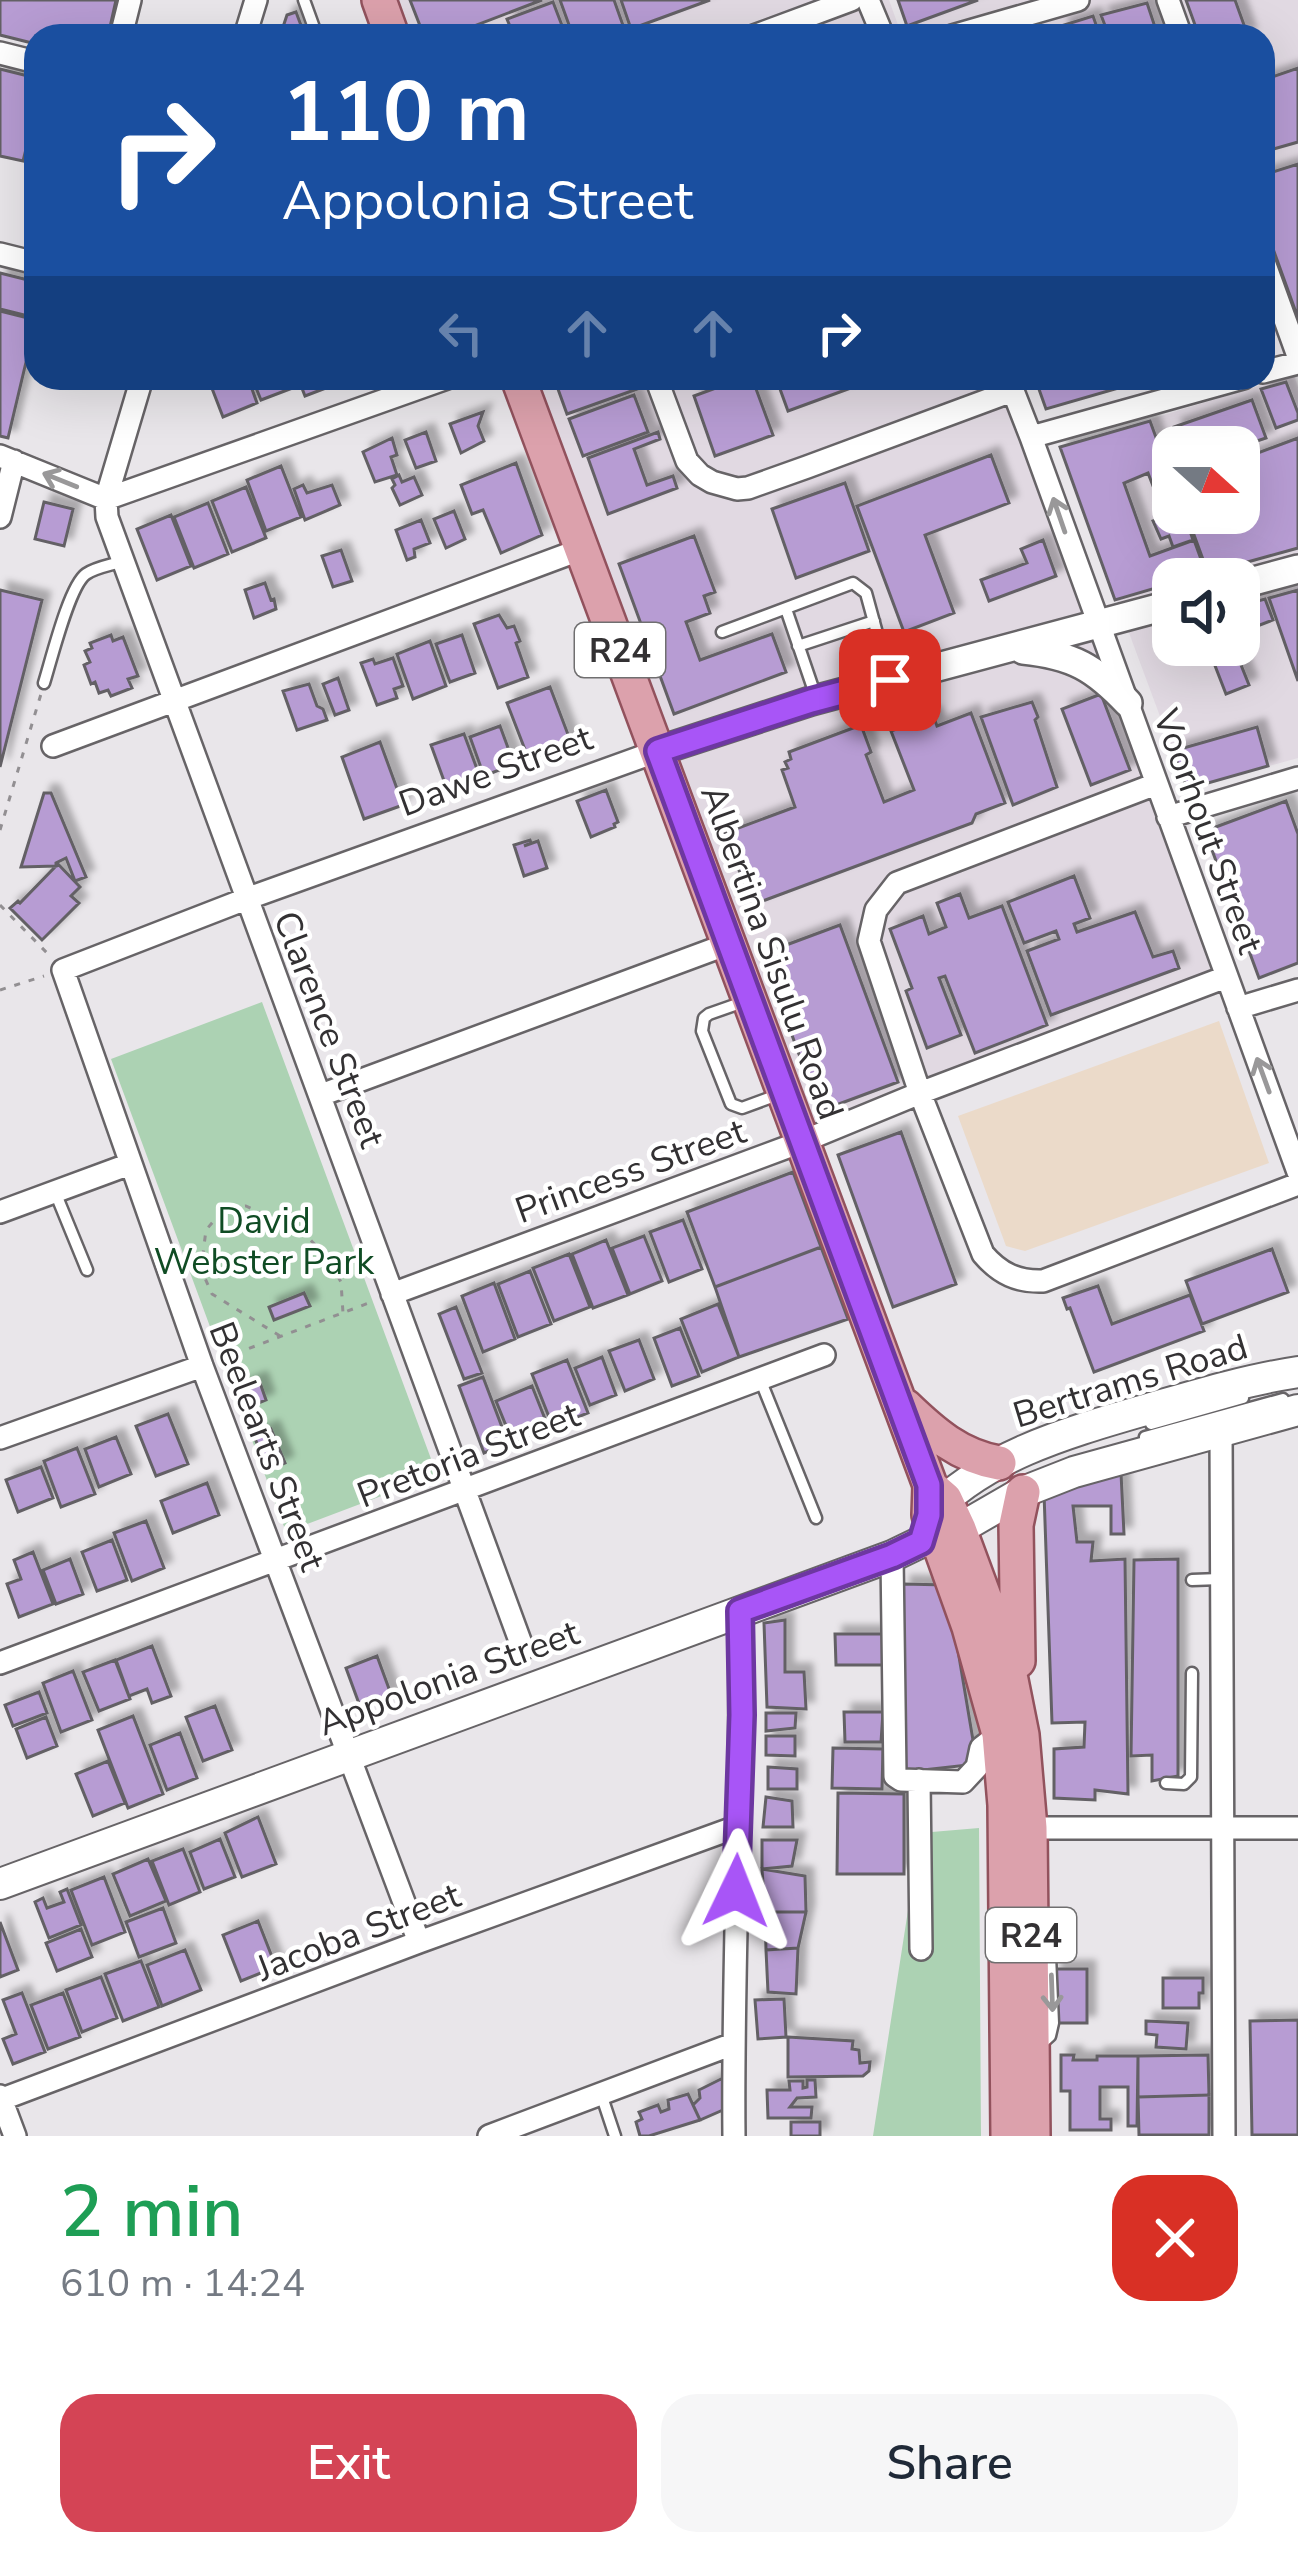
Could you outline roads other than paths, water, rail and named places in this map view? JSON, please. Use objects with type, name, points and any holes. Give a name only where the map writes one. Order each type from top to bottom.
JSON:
[{"type":"main road","name":"Albertina Sisulu Road","points":[[522,390],[895,1396],[1009,1670],[1005,1805],[1009,2136]]},
{"type":"main road","name":"Bertrams Road","points":[[942,1517],[1014,1476],[1085,1427],[1294,1379]]},
{"type":"main road","points":[[895,1396],[947,1443],[1014,1476],[1017,1646],[1010,1734]]},
{"type":"main road","name":"Bertrams Road","points":[[1014,1476],[1073,1472],[1298,1410]]},
{"type":"main road","name":"Appolonia Street","points":[[0,1884],[892,1556],[942,1517]]},
{"type":"main road","name":"Albertina Sisulu Road","points":[[1010,1734],[1030,1828],[1034,2136]]},
{"type":"street","points":[[786,24],[850,0]]},
{"type":"street","points":[[994,24],[1078,0]]},
{"type":"street","points":[[1275,294],[1298,359]]},
{"type":"street","points":[[106,499],[138,390]]},
{"type":"street","points":[[0,517],[7,459],[106,499],[413,390]]},
{"type":"street","points":[[660,390],[682,451],[700,476],[737,489],[997,390]]},
{"type":"street","name":"Voorhout Street","points":[[1012,390],[1298,1172]]},
{"type":"street","points":[[1031,436],[1199,390]]},
{"type":"street","name":"Clarence Street","points":[[106,499],[107,517],[245,899],[524,1649]]},
{"type":"street","points":[[53,746],[582,549]]},
{"type":"street","points":[[1260,579],[1298,569]]},
{"type":"street","name":"Dawe Street","points":[[63,970],[245,899],[658,751],[817,700],[1152,610]]},
{"type":"street","points":[[1009,649],[1044,652],[1084,664],[1128,703]]},
{"type":"street","points":[[1168,817],[1298,778]]},
{"type":"street","points":[[1156,784],[897,883],[886,895],[876,910],[869,941],[920,1093],[983,1254],[1021,1281],[1043,1281],[1298,1184]]},
{"type":"street","points":[[320,1095],[728,944]]},
{"type":"street","name":"Beelearts Street","points":[[63,970],[202,1366],[419,1942]]},
{"type":"street","name":"Princess Street","points":[[392,1294],[1226,977]]},
{"type":"street","points":[[1238,1008],[1298,990]]},
{"type":"street","points":[[0,1212],[130,1165]]},
{"type":"street","name":"Pretoria Street","points":[[0,1663],[824,1355]]},
{"type":"street","points":[[0,1438],[202,1366]]},
{"type":"street","points":[[1221,1430],[1225,2136]]},
{"type":"street","points":[[892,1556],[896,1776],[963,1782],[977,1768],[981,1748],[1010,1734]]},
{"type":"street","points":[[734,2136],[740,1611]]},
{"type":"street","points":[[919,1780],[921,1949]]},
{"type":"street","name":"Jacoba Street","points":[[0,2098],[739,1826]]},
{"type":"street","points":[[1030,1828],[1298,1828]]},
{"type":"street","points":[[489,2136],[733,2044]]},
{"type":"street","points":[[0,2098],[15,2136]]},
{"type":"lane","points":[[44,683],[81,578],[123,561]]},
{"type":"lane","points":[[722,632],[853,583],[866,593],[890,680]]},
{"type":"lane","points":[[786,608],[817,700]]},
{"type":"lane","points":[[798,646],[874,621]]},
{"type":"lane","points":[[749,1000],[709,1014],[702,1031],[730,1104],[742,1108],[783,1093]]},
{"type":"lane","points":[[55,1192],[87,1270]]},
{"type":"lane","points":[[760,1379],[816,1518]]},
{"type":"lane","points":[[1129,1436],[1294,1379]]},
{"type":"lane","points":[[1014,1476],[1071,1447]]},
{"type":"lane","points":[[1192,1580],[1220,1580]]},
{"type":"lane","points":[[1166,1783],[1184,1784],[1191,1777],[1192,1673]]},
{"type":"lane","points":[[601,2094],[615,2136]]},
{"type":"park label","name":"David Webster Park","points":[[264,1240]]}]
